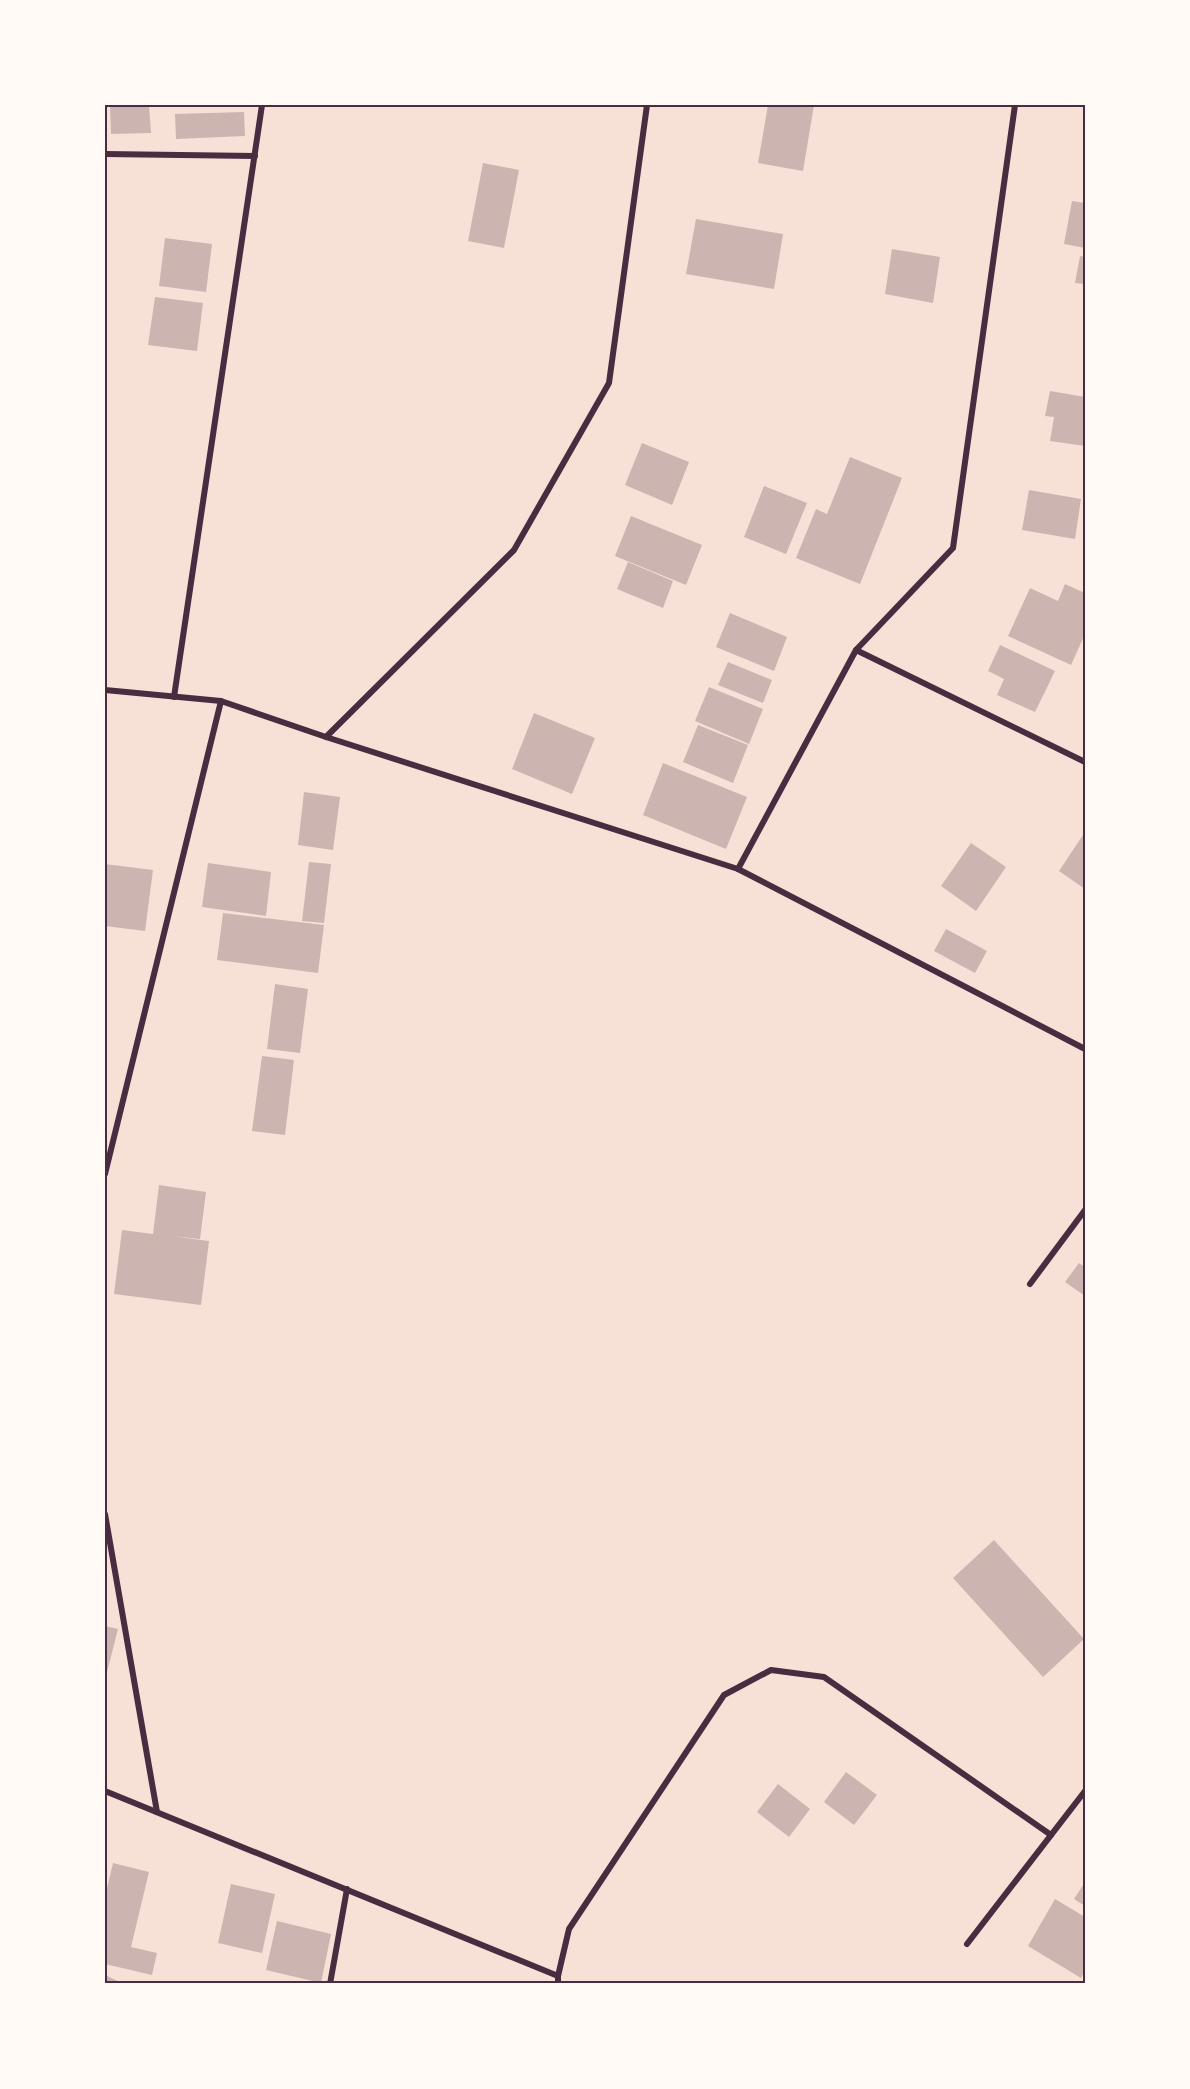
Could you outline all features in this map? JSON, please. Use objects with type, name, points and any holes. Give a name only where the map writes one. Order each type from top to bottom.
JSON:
[{"type":"street","points":[[174,697],[262,105]]},
{"type":"street","points":[[326,737],[514,550],[609,383],[647,105]]},
{"type":"street","points":[[738,869],[856,650],[953,548],[1016,105]]},
{"type":"street","points":[[105,153],[255,156]]},
{"type":"street","points":[[856,650],[1085,762]]},
{"type":"street","points":[[105,690],[221,701],[738,869],[1085,1049]]},
{"type":"street","points":[[105,1174],[221,701]]},
{"type":"street","points":[[1030,1284],[1085,1210]]},
{"type":"street","points":[[105,1514],[157,1812]]},
{"type":"street","points":[[558,1984],[569,1929],[723,1695],[771,1670],[824,1677],[1051,1835]]},
{"type":"street","points":[[105,1791],[558,1976]]},
{"type":"street","points":[[967,1944],[1085,1791]]},
{"type":"street","points":[[330,1984],[347,1889]]},
{"type":"building","points":[[110,105],[149,105],[151,133],[111,134]]},
{"type":"building","points":[[768,105],[814,105],[803,171],[758,163]]},
{"type":"building","points":[[244,112],[245,136],[176,139],[175,114]]},
{"type":"building","points":[[483,163],[519,170],[504,248],[468,241]]},
{"type":"building","points":[[1072,201],[1085,203],[1085,248],[1064,244]]},
{"type":"building","points":[[696,219],[783,234],[774,289],[686,274]]},
{"type":"building","points":[[165,238],[212,244],[206,292],[159,286]]},
{"type":"building","points":[[892,249],[940,257],[933,303],[885,294]]},
{"type":"building","points":[[1080,256],[1085,257],[1085,284],[1075,283]]},
{"type":"building","points":[[155,297],[203,303],[197,351],[148,345]]},
{"type":"building","points":[[1050,391],[1085,397],[1085,446],[1050,441],[1054,417],[1045,416]]},
{"type":"building","points":[[642,443],[689,462],[672,505],[625,485]]},
{"type":"building","points":[[850,457],[902,478],[860,584],[796,558],[816,509],[827,514]]},
{"type":"building","points":[[764,486],[807,503],[786,554],[744,537]]},
{"type":"building","points":[[1029,490],[1081,499],[1075,539],[1022,530]]},
{"type":"building","points":[[631,516],[702,545],[686,585],[615,556]]},
{"type":"building","points":[[628,562],[673,581],[663,608],[617,589]]},
{"type":"building","points":[[1065,584],[1085,593],[1085,634],[1071,665],[1008,636],[1030,588],[1058,601]]},
{"type":"building","points":[[730,613],[787,637],[774,671],[716,647]]},
{"type":"building","points":[[1000,645],[1055,671],[1035,712],[997,695],[1004,679],[988,671]]},
{"type":"building","points":[[728,662],[772,680],[763,703],[718,685]]},
{"type":"building","points":[[709,687],[763,709],[749,744],[695,721]]},
{"type":"building","points":[[534,713],[595,738],[572,794],[512,769]]},
{"type":"building","points":[[698,725],[748,745],[733,783],[683,762]]},
{"type":"building","points":[[663,763],[747,797],[726,849],[643,815]]},
{"type":"building","points":[[304,792],[340,797],[333,850],[298,845]]},
{"type":"building","points":[[1085,832],[1085,889],[1059,871]]},
{"type":"building","points":[[971,843],[1006,867],[976,911],[941,886]]},
{"type":"building","points":[[309,862],[331,864],[324,923],[302,921]]},
{"type":"building","points":[[208,863],[271,872],[266,916],[202,907]]},
{"type":"building","points":[[105,864],[153,870],[145,931],[105,926]]},
{"type":"building","points":[[223,913],[324,925],[318,973],[217,960]]},
{"type":"building","points":[[946,929],[987,951],[975,973],[934,951]]},
{"type":"building","points":[[275,984],[308,989],[300,1053],[267,1049]]},
{"type":"building","points":[[262,1056],[294,1060],[285,1135],[252,1131]]},
{"type":"building","points":[[159,1185],[206,1192],[200,1239],[171,1236],[209,1241],[201,1305],[114,1294],[122,1230],[153,1234]]},
{"type":"building","points":[[1079,1263],[1085,1267],[1085,1296],[1065,1282]]},
{"type":"building","points":[[994,1540],[1084,1639],[1043,1677],[953,1578]]},
{"type":"building","points":[[105,1626],[118,1629],[106,1676],[105,1676]]},
{"type":"building","points":[[846,1772],[877,1795],[854,1825],[824,1802]]},
{"type":"building","points":[[778,1784],[810,1809],[789,1837],[757,1812]]},
{"type":"building","points":[[113,1863],[149,1872],[131,1947],[157,1953],[152,1975],[105,1964],[105,1897]]},
{"type":"building","points":[[1085,1882],[1085,1906],[1074,1899]]},
{"type":"building","points":[[231,1884],[275,1894],[262,1953],[218,1943]]},
{"type":"building","points":[[1055,1899],[1085,1917],[1085,1970],[1081,1978],[1028,1946]]},
{"type":"building","points":[[277,1921],[331,1934],[321,1983],[266,1970]]},
{"type":"building","points":[[105,1975],[124,1984],[105,1984]]}]
